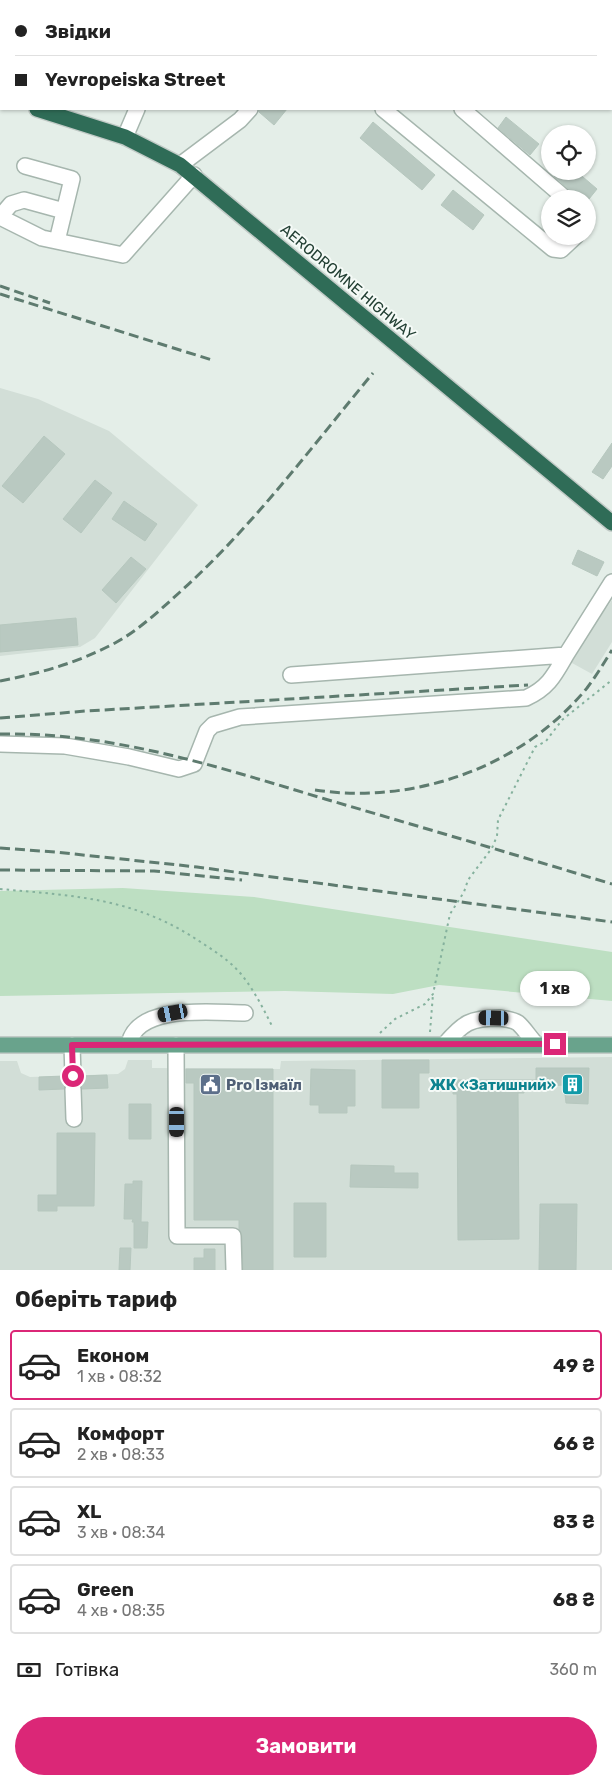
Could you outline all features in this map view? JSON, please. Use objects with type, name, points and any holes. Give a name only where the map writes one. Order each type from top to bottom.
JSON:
[{"type":"highway","name":"AERODROMNE HIGHWAY","points":[[40,110],[125,137],[180,165],[194,175],[612,523]]},
{"type":"main road","points":[[0,1046],[129,1044],[612,1045]]},
{"type":"street","points":[[125,137],[138,110]]},
{"type":"street","points":[[180,165],[240,120],[249,110]]},
{"type":"street","points":[[384,110],[541,240]]},
{"type":"street","points":[[463,110],[556,190]]},
{"type":"street","points":[[25,166],[72,179],[57,241]]},
{"type":"street","points":[[64,211],[24,200],[11,204],[0,217],[42,238],[122,255],[194,175]]},
{"type":"street","points":[[547,245],[561,250],[566,245]]},
{"type":"street","points":[[0,744],[65,746],[129,756],[170,767],[188,767],[196,760],[208,731],[219,721],[240,717],[526,698],[542,691],[554,676],[612,582]]},
{"type":"street","points":[[291,675],[566,655]]},
{"type":"street","points":[[129,1044],[134,1033],[146,1022],[159,1016],[173,1013],[245,1013]]},
{"type":"street","points":[[445,1044],[458,1029],[470,1020],[479,1018],[508,1019],[517,1022],[536,1044]]},
{"type":"street","points":[[72,1045],[74,1119]]},
{"type":"street","points":[[176,1045],[177,1236],[233,1236],[234,1270]]},
{"type":"path","points":[[430,1037],[433,994],[450,914],[464,892],[468,880],[492,848],[497,836],[498,820],[534,747],[546,741],[562,720],[612,680]]},
{"type":"path","points":[[0,889],[105,900],[146,912],[166,921],[222,957],[240,973],[258,998],[272,1026]]},
{"type":"path","points":[[369,1045],[394,1019],[425,1004],[433,994]]},
{"type":"shaded area","points":[[0,388],[38,399],[109,431],[198,505],[95,638],[80,647],[0,656]]},
{"type":"shaded area","points":[[612,600],[612,642],[592,674],[572,663],[572,657]]},
{"type":"shaded area","points":[[612,1057],[612,1270],[0,1270],[0,1061],[17,1061],[21,1073],[30,1077],[118,1074],[125,1069],[128,1060],[152,1060],[152,1068],[280,1069],[281,1061]]},
{"type":"green space","points":[[123,888],[254,897],[612,952],[612,1001],[439,985],[393,994],[285,991],[0,996],[0,891]]},
{"type":"building","points":[[259,110],[286,110],[274,125]]},
{"type":"building","points":[[506,117],[539,144],[530,155],[498,128]]},
{"type":"building","points":[[373,122],[435,175],[422,190],[360,138]]},
{"type":"building","points":[[558,180],[586,180],[597,189],[596,190],[570,190]]},
{"type":"building","points":[[453,190],[484,215],[473,230],[441,205]]},
{"type":"building","points":[[44,436],[65,454],[23,503],[2,486]]},
{"type":"building","points":[[612,443],[612,466],[603,479],[592,472]]},
{"type":"building","points":[[95,480],[112,493],[81,533],[63,519]]},
{"type":"building","points":[[124,501],[157,524],[145,541],[112,519]]},
{"type":"building","points":[[578,550],[604,562],[597,576],[572,564]]},
{"type":"building","points":[[131,557],[146,569],[116,603],[102,590]]},
{"type":"building","points":[[76,618],[78,645],[0,652],[0,625]]},
{"type":"building","points":[[382,1060],[429,1060],[429,1073],[419,1073],[419,1108],[382,1108]]},
{"type":"building","points":[[536,1068],[589,1068],[588,1104],[566,1103],[564,1085],[524,1087],[524,1093],[518,1093],[519,1239],[458,1240],[457,1094],[453,1094],[453,1080],[536,1080]]},
{"type":"building","points":[[186,1069],[273,1069],[273,1270],[243,1270],[242,1236],[239,1229],[239,1220],[194,1220],[194,1083],[186,1083]]},
{"type":"building","points":[[311,1069],[355,1070],[355,1106],[347,1106],[347,1113],[319,1113],[319,1105],[310,1105]]},
{"type":"building","points":[[107,1075],[108,1088],[82,1089],[79,1082],[82,1076]]},
{"type":"building","points":[[64,1076],[67,1082],[64,1089],[39,1090],[39,1077]]},
{"type":"building","points":[[129,1104],[151,1104],[151,1139],[129,1139]]},
{"type":"building","points":[[57,1133],[95,1133],[94,1206],[57,1206],[57,1211],[38,1211],[38,1195],[57,1195]]},
{"type":"building","points":[[351,1165],[394,1166],[394,1173],[418,1173],[418,1188],[350,1187]]},
{"type":"building","points":[[133,1181],[142,1181],[141,1222],[148,1222],[147,1248],[134,1248],[133,1219],[124,1219],[125,1184],[133,1184]]},
{"type":"building","points":[[294,1203],[326,1203],[326,1257],[294,1257]]},
{"type":"building","points":[[540,1204],[577,1204],[576,1270],[539,1270]]},
{"type":"building","points":[[120,1248],[131,1248],[130,1270],[119,1270]]},
{"type":"building","points":[[204,1249],[215,1249],[215,1270],[194,1270],[194,1258],[204,1258]]},
{"type":"railway","points":[[0,286],[50,303]]},
{"type":"railway","points":[[0,294],[212,360]]},
{"type":"railway","points":[[0,681],[73,662],[124,638],[149,619],[180,592],[232,541],[304,458],[373,373]]},
{"type":"railway","points":[[315,790],[353,793],[391,792],[428,785],[464,774],[499,759],[531,739],[561,716],[587,688],[612,650]]},
{"type":"railway","points":[[0,718],[86,711],[528,685]]},
{"type":"railway","points":[[0,734],[42,735],[83,739],[165,754],[245,775],[612,884]]},
{"type":"railway","points":[[0,848],[197,867],[612,922]]},
{"type":"railway","points":[[0,870],[154,871],[242,880]]},
{"type":"place","name":"Pro Ізмаїл","points":[[210,1085]]},
{"type":"place","name":"ЖК «Затишний»","points":[[572,1085]]},
{"type":"route","points":[[73,1076],[72,1045],[555,1044]]}]
